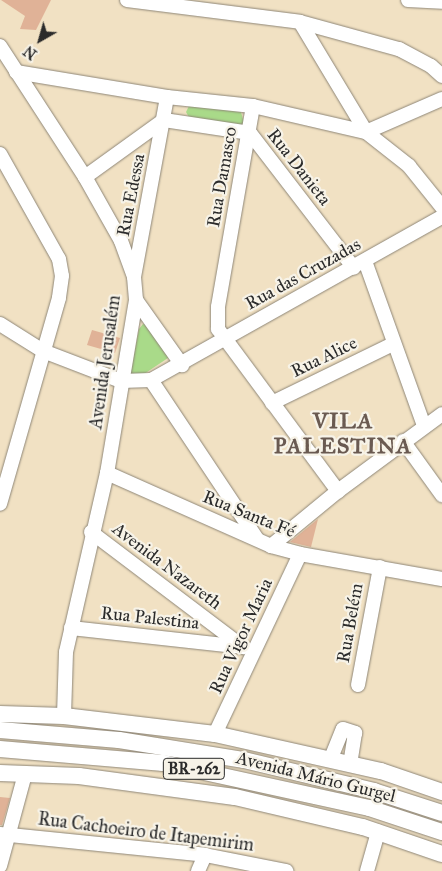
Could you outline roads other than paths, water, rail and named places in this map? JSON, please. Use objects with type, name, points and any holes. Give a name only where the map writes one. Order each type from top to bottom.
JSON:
[{"type":"main road","name":"Avenida Mário Gurgel","points":[[0,714],[64,716],[215,734],[331,758],[439,791]]},
{"type":"main road","points":[[18,730],[142,724]]},
{"type":"main road","name":"Avenida Mário Gurgel","points":[[0,730],[18,730],[119,740],[244,760],[392,796],[442,813]]},
{"type":"main road","points":[[263,743],[311,776]]},
{"type":"main road","name":"Avenida Mário Gurgel","points":[[0,749],[163,762],[266,783],[384,813],[442,832]]},
{"type":"main road","points":[[24,750],[145,784]]},
{"type":"main road","name":"Avenida Mário Gurgel","points":[[0,774],[79,776],[234,797],[394,836],[442,854]]},
{"type":"main road","points":[[378,832],[392,796],[402,787],[414,785],[439,791]]},
{"type":"street","points":[[128,0],[300,22],[399,49],[432,66],[442,76]]},
{"type":"street","points":[[408,0],[442,2]]},
{"type":"street","points":[[300,22],[366,132],[409,166],[442,207]]},
{"type":"street","name":"Avenida Jerusalém","points":[[0,46],[85,177],[121,241],[134,278],[136,300],[107,473],[91,532],[66,652],[64,716]]},
{"type":"street","name":"Rua Damasco","points":[[16,72],[167,97],[253,106],[250,133],[218,307],[218,329],[224,338]]},
{"type":"street","name":"Rua Edessa","points":[[134,278],[167,97]]},
{"type":"street","points":[[253,106],[366,132],[442,99]]},
{"type":"street","points":[[85,177],[164,120]]},
{"type":"street","name":"Rua Danieta","points":[[164,120],[250,133],[360,265],[424,426]]},
{"type":"street","points":[[0,154],[59,259],[62,276],[59,298],[42,351],[0,504]]},
{"type":"street","name":"Rua das Cruzadas","points":[[121,381],[151,380],[182,365],[224,338],[360,265],[442,217]]},
{"type":"street","points":[[136,300],[182,365]]},
{"type":"street","points":[[0,324],[42,351],[121,381]]},
{"type":"street","points":[[224,338],[338,491]]},
{"type":"street","name":"Rua Alice","points":[[272,403],[393,344]]},
{"type":"street","points":[[151,380],[257,540]]},
{"type":"street","points":[[271,546],[338,491],[403,441],[442,414]]},
{"type":"street","points":[[403,441],[442,495]]},
{"type":"street","name":"Rua Santa Fé","points":[[107,473],[271,546],[300,554],[442,579]]},
{"type":"street","name":"Avenida Nazareth","points":[[91,532],[249,648]]},
{"type":"street","name":"Rua Vigor Maria","points":[[215,734],[249,648],[300,554]]},
{"type":"street","name":"Rua Belém","points":[[358,685],[380,567]]},
{"type":"street","name":"Rua Palestina","points":[[71,628],[249,648]]},
{"type":"street","points":[[331,758],[343,729],[355,733],[350,763]]},
{"type":"street","points":[[0,866],[4,834],[25,774]]},
{"type":"street","points":[[367,871],[378,832]]},
{"type":"street","name":"Rua Cachoeiro de Itapemirim","points":[[4,834],[205,855],[286,871]]},
{"type":"street","points":[[376,871],[382,849],[394,836]]},
{"type":"street","points":[[198,871],[205,855]]},
{"type":"district","name":"VILA PALESTINA","points":[[343,432]]}]
